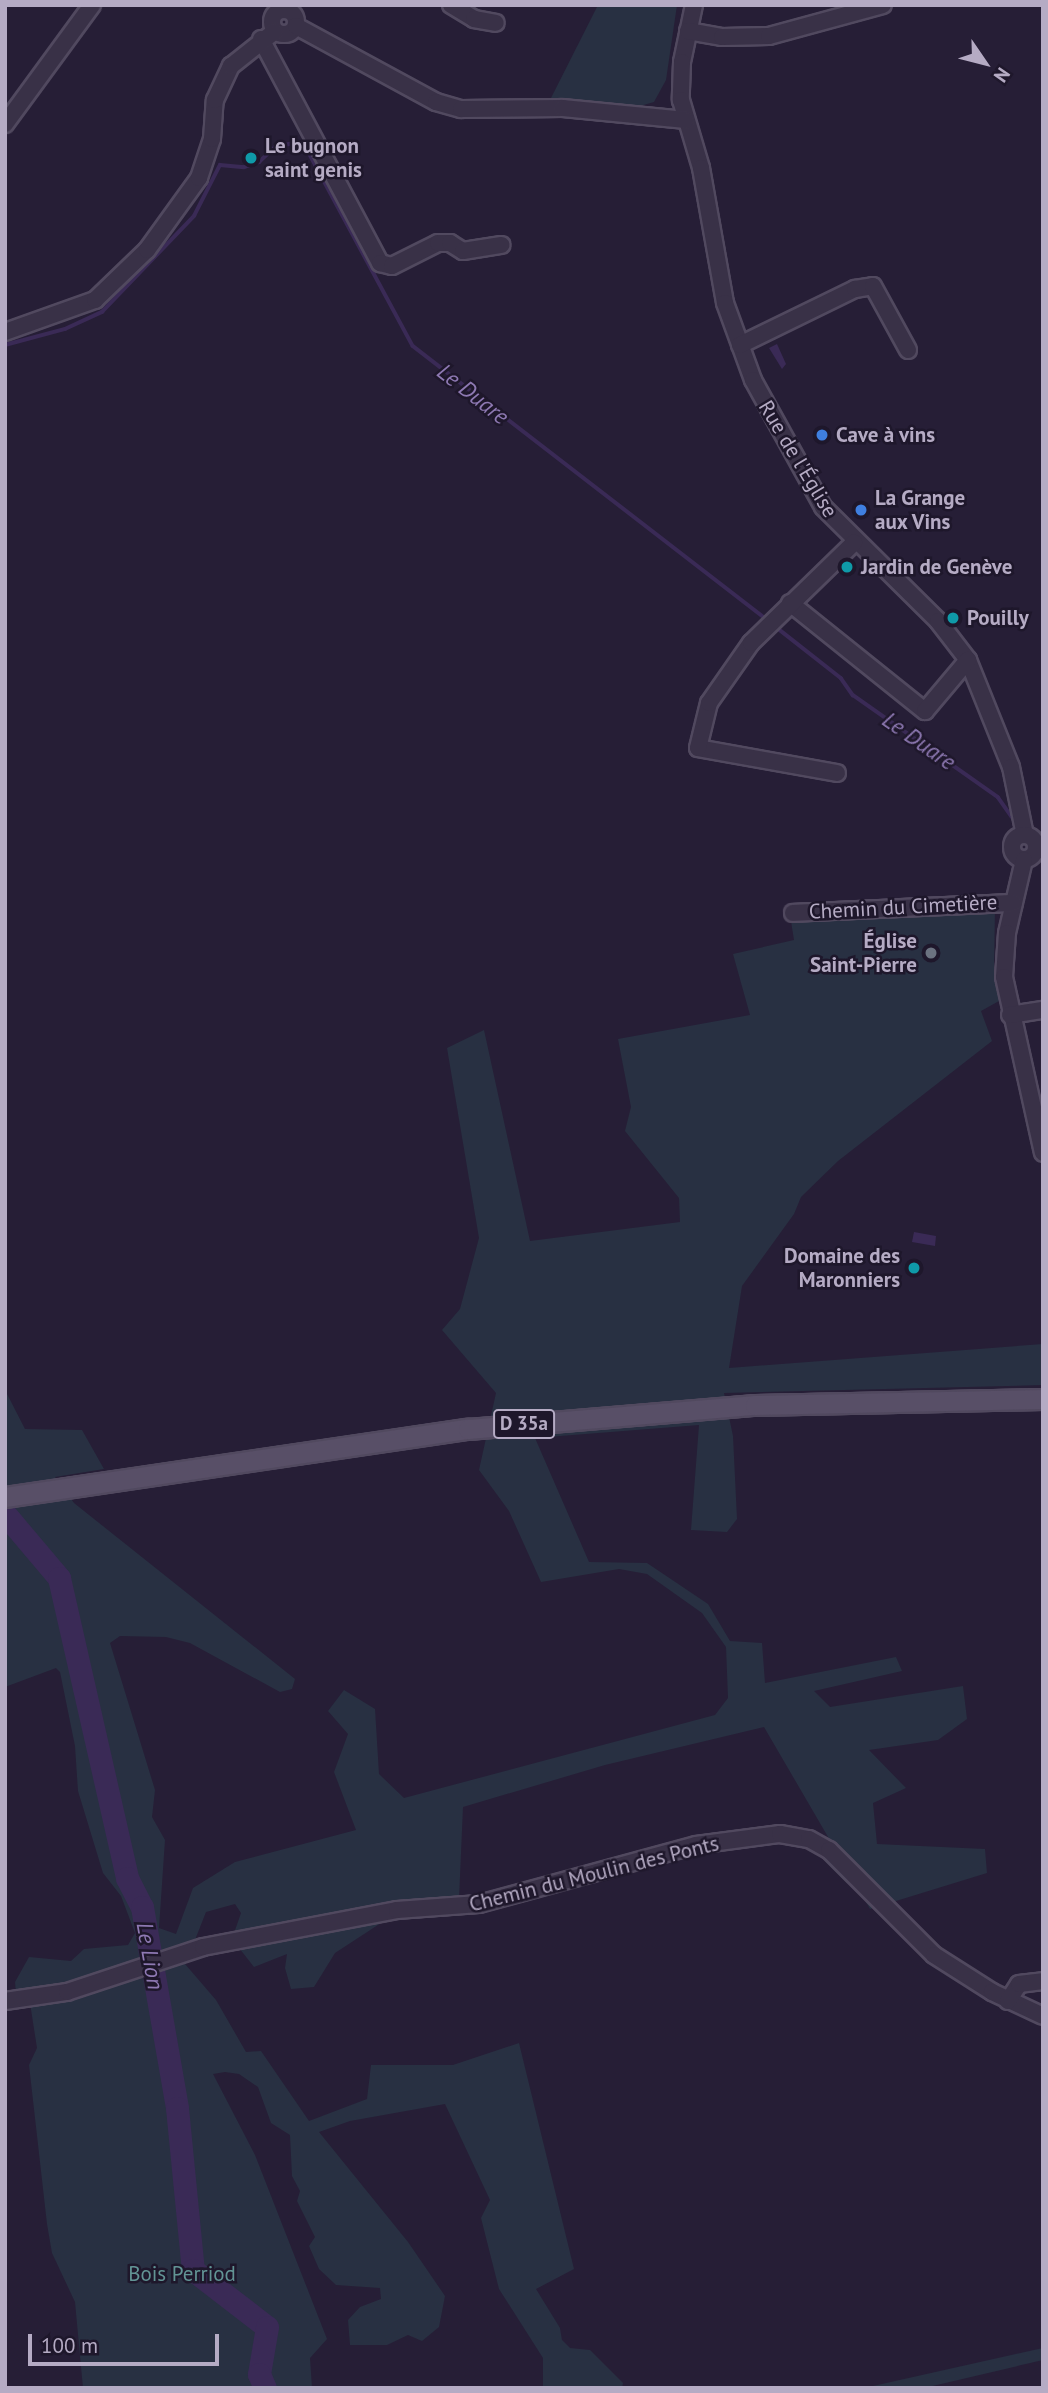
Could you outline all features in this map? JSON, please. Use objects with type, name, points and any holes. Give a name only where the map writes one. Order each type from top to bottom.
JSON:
[{"type":"main road","name":"D 35a","points":[[7,1496],[432,1434],[675,1410],[908,1399],[1043,1399]]},
{"type":"street","points":[[5,124],[92,5]]},
{"type":"street","points":[[451,5],[474,19],[496,23]]},
{"type":"street","name":"Rue de l'Église","points":[[694,5],[688,31],[681,100],[701,168],[719,279],[759,395],[823,507],[854,542],[937,621],[968,660],[1011,767],[1035,841]]},
{"type":"street","points":[[688,31],[722,37],[769,36],[883,5]]},
{"type":"street","points":[[502,245],[463,251],[450,243],[438,243],[392,266],[380,263],[268,35],[271,20],[282,8],[296,26],[436,102],[461,109],[563,108],[617,117],[656,116],[685,120]]},
{"type":"street","points":[[5,332],[95,300],[147,250],[199,178],[223,81],[231,66],[268,35],[287,34],[296,26]]},
{"type":"street","points":[[656,116],[681,100]]},
{"type":"street","points":[[740,345],[855,289],[873,286],[908,350]]},
{"type":"street","points":[[837,773],[698,748],[709,704],[761,631],[854,542]]},
{"type":"street","points":[[790,603],[925,710],[968,660]]},
{"type":"street","points":[[1035,841],[1032,857],[1024,860],[1005,952],[1010,1014],[1043,1153]]},
{"type":"street","name":"Chemin du Cimetière","points":[[793,913],[1014,902]]},
{"type":"street","points":[[1010,1014],[1043,1010]]},
{"type":"street","name":"Chemin du Moulin des Ponts","points":[[5,2001],[67,1992],[203,1947],[397,1910],[479,1904],[696,1845],[780,1833],[809,1839],[829,1850],[915,1939],[1008,2001],[1043,2016]]},
{"type":"street","points":[[1008,2001],[1019,1984],[1043,1981]]},
{"type":"green space","points":[[598,5],[677,5],[666,80],[654,102],[633,108],[551,98]]},
{"type":"green space","name":"Bois Perriod","points":[[955,907],[995,907],[994,972],[999,1001],[981,1011],[992,1041],[838,1161],[801,1197],[794,1214],[742,1286],[729,1368],[1043,1344],[1043,1385],[724,1393],[733,1436],[737,1519],[727,1532],[691,1530],[699,1425],[535,1438],[589,1562],[647,1563],[708,1604],[730,1641],[762,1643],[765,1683],[896,1657],[902,1671],[814,1691],[830,1707],[963,1686],[967,1719],[938,1740],[869,1750],[906,1788],[873,1803],[877,1844],[985,1849],[987,1873],[870,1909],[764,1727],[605,1765],[463,1807],[459,1899],[407,1906],[335,1953],[314,1987],[291,1989],[285,1968],[287,1954],[254,1967],[232,1939],[241,1913],[235,1904],[206,1912],[193,1945],[198,1953],[185,1964],[216,2000],[246,2052],[261,2051],[309,2121],[367,2099],[371,2065],[453,2065],[519,2043],[574,2269],[536,2289],[560,2328],[562,2340],[570,2348],[590,2350],[623,2383],[622,2388],[543,2386],[543,2358],[499,2289],[481,2218],[490,2200],[445,2104],[350,2121],[319,2132],[408,2242],[445,2296],[439,2327],[422,2341],[408,2335],[387,2345],[350,2345],[348,2320],[360,2307],[381,2299],[380,2288],[336,2285],[319,2269],[309,2246],[315,2237],[297,2201],[300,2191],[292,2176],[290,2135],[271,2123],[258,2087],[239,2074],[225,2072],[213,2074],[255,2155],[327,2339],[310,2358],[312,2388],[83,2388],[75,2302],[52,2253],[47,2224],[29,2065],[37,2048],[30,2003],[16,1993],[15,1982],[29,1957],[71,1961],[84,1949],[128,1945],[135,1933],[121,1896],[103,1873],[78,1791],[75,1746],[60,1672],[56,1668],[5,1687],[5,1390],[25,1429],[82,1430],[104,1469],[55,1477],[74,1503],[295,1679],[292,1689],[280,1692],[190,1643],[166,1637],[120,1636],[110,1643],[155,1790],[152,1817],[165,1840],[159,1928],[176,1934],[193,1888],[235,1862],[356,1830],[334,1772],[348,1734],[328,1711],[344,1690],[375,1709],[379,1774],[404,1798],[715,1715],[728,1698],[726,1647],[702,1613],[647,1574],[619,1569],[541,1582],[509,1511],[479,1470],[496,1393],[442,1330],[460,1309],[479,1238],[447,1048],[484,1030],[530,1241],[680,1222],[679,1198],[625,1131],[631,1107],[618,1039],[750,1015],[733,954],[794,940],[791,921]]},
{"type":"green space","points":[[1043,2348],[1043,2360],[924,2388],[864,2388]]},
{"type":"shaded area","points":[[777,344],[786,364],[782,369],[769,348]]},
{"type":"shaded area","points":[[914,1232],[936,1236],[935,1246],[912,1242]]},
{"type":"waterway","name":"Le Duare","points":[[5,345],[65,329],[102,312],[194,216],[220,165],[244,167],[259,162],[275,147],[294,143],[308,151],[413,346],[767,620]]},
{"type":"waterway","name":"Le Duare","points":[[776,627],[841,678],[853,695],[998,797],[1012,817]]},
{"type":"waterway","name":"Le Lion","points":[[5,1514],[59,1578],[127,1878],[142,1907],[177,2108],[193,2270],[267,2327],[259,2374],[265,2388]]},
{"type":"place","name":"Le bugnon saint genis","points":[[251,158]]},
{"type":"place","name":"Cave à vins","points":[[822,435]]},
{"type":"place","name":"La Grange aux Vins","points":[[861,510]]},
{"type":"place","name":"Jardin de Genève","points":[[847,567]]},
{"type":"place","name":"Pouilly","points":[[953,618]]},
{"type":"place","name":"Église Saint-Pierre","points":[[931,953]]},
{"type":"place","name":"Domaine des Maronniers","points":[[914,1268]]}]
